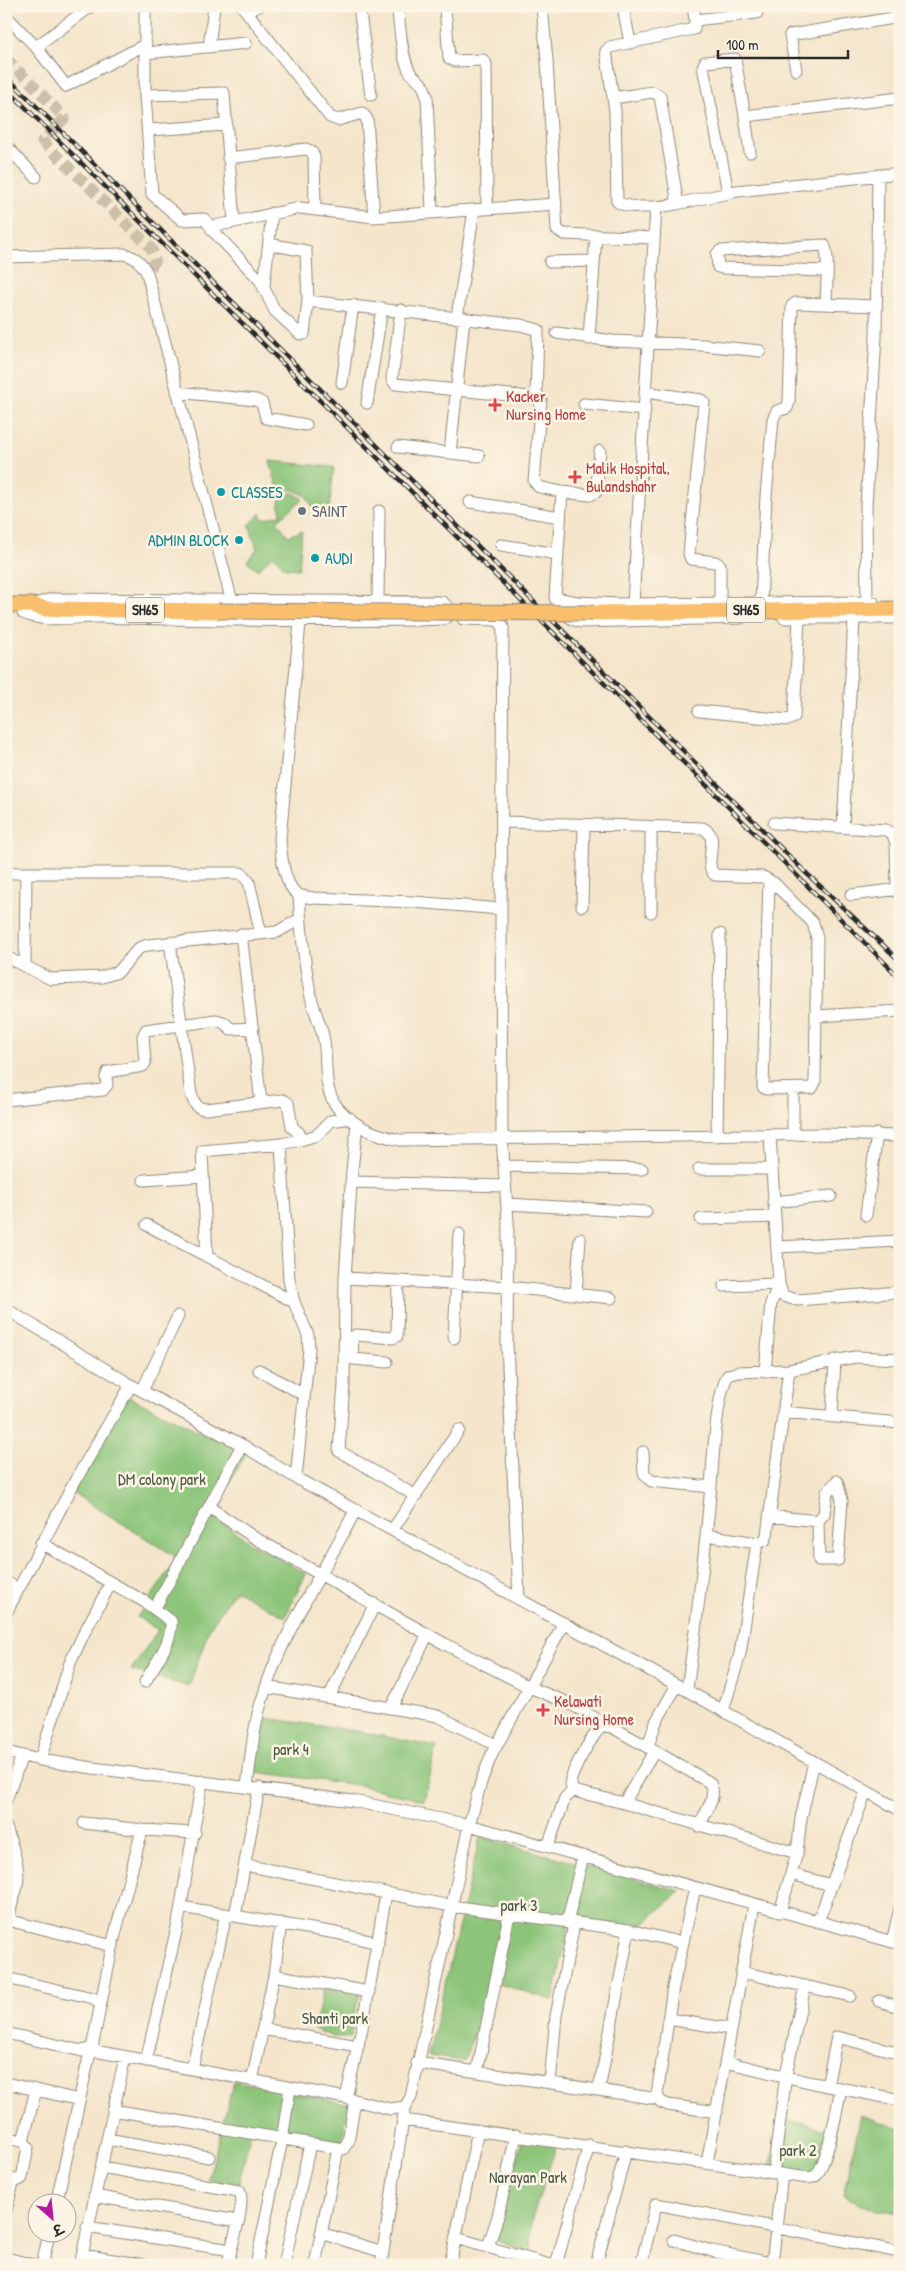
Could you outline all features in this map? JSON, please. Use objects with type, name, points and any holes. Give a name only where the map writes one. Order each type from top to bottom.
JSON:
[{"type":"main road","name":"SH65","points":[[6,605],[38,612],[46,609],[593,613],[900,609]]},
{"type":"main road","name":"SH65","points":[[6,613],[27,609]]},
{"type":"street","points":[[36,48],[91,6]]},
{"type":"street","points":[[145,6],[145,95],[152,194],[182,220],[204,219],[212,228],[212,232],[264,286],[275,311],[304,334],[308,301],[306,251],[269,244]]},
{"type":"street","points":[[209,47],[214,6]]},
{"type":"street","points":[[259,6],[244,9],[330,117],[338,120],[358,113],[365,116],[369,125],[374,217]]},
{"type":"street","points":[[359,6],[371,95]]},
{"type":"street","points":[[397,6],[407,63],[410,72],[422,83],[427,97],[432,212]]},
{"type":"street","points":[[445,6],[449,58],[455,62],[483,60],[486,64],[487,208]]},
{"type":"street","points":[[542,6],[556,204],[555,224],[560,233],[654,238]]},
{"type":"street","points":[[623,6],[630,43]]},
{"type":"street","points":[[693,6],[695,26],[691,30],[610,47],[606,51],[613,98],[617,201],[623,205],[656,207],[734,192],[900,173]]},
{"type":"street","points":[[695,20],[757,13]]},
{"type":"street","points":[[6,16],[36,48],[64,85],[68,86],[146,48],[209,47],[246,43]]},
{"type":"street","points":[[796,70],[790,34],[900,17]]},
{"type":"street","points":[[734,192],[728,192],[726,189],[703,67],[705,62],[732,58],[736,60],[750,152]]},
{"type":"street","points":[[613,98],[653,92],[660,96],[677,199],[676,204]]},
{"type":"street","points":[[145,95],[224,93],[234,222]]},
{"type":"street","points":[[746,116],[900,98]]},
{"type":"street","points":[[148,130],[226,125]]},
{"type":"street","points":[[6,146],[36,177]]},
{"type":"street","points":[[228,158],[306,149],[311,151],[314,156],[315,209]]},
{"type":"street","points":[[867,602],[866,507],[875,361],[878,175]]},
{"type":"street","points":[[212,228],[300,208],[374,217],[556,204]]},
{"type":"street","points":[[633,604],[656,207]]},
{"type":"street","points":[[450,453],[461,318],[474,210]]},
{"type":"street","points":[[264,286],[272,213]]},
{"type":"street","points":[[589,339],[596,235]]},
{"type":"street","points":[[826,271],[722,268],[718,267],[717,254],[720,251],[824,245],[826,250],[826,271],[826,304]]},
{"type":"street","points":[[6,257],[124,254],[133,256],[140,262],[146,273],[232,602]]},
{"type":"street","points":[[550,262],[594,261]]},
{"type":"street","points":[[308,301],[521,325],[538,330],[536,398]]},
{"type":"street","points":[[761,602],[766,496],[773,419],[775,413],[787,408],[789,402],[792,306],[796,303],[876,306]]},
{"type":"street","points":[[342,383],[352,305]]},
{"type":"street","points":[[367,404],[382,308]]},
{"type":"street","points":[[401,310],[393,383],[541,398],[534,481],[539,487],[590,495],[596,492],[600,450]]},
{"type":"street","points":[[556,333],[589,339],[703,345],[760,351]]},
{"type":"street","points":[[177,392],[256,400],[262,403],[266,418],[306,425]]},
{"type":"street","points":[[645,392],[700,400],[704,403],[689,554],[691,559],[715,562],[720,565],[720,603]]},
{"type":"street","points":[[584,404],[645,410]]},
{"type":"street","points":[[398,448],[479,456]]},
{"type":"street","points":[[562,492],[555,598],[560,610],[570,619],[580,622],[900,618]]},
{"type":"street","points":[[470,502],[560,517]]},
{"type":"street","points":[[378,602],[379,511]]},
{"type":"street","points":[[501,545],[558,554]]},
{"type":"street","points":[[555,598],[577,602],[633,604],[900,602]]},
{"type":"street","points":[[443,619],[447,617],[447,606],[442,602],[232,602],[52,599],[27,609],[32,617],[45,618],[96,617],[300,621],[443,619],[496,620],[502,624],[502,1138],[507,1204],[507,1345],[519,1598]]},
{"type":"street","points":[[302,601],[280,839],[281,861],[291,886],[299,896],[300,919],[311,997],[324,1042],[326,1083],[330,1095],[338,1107],[353,1121],[377,1135],[400,1140],[793,1134],[877,1134],[900,1136]]},
{"type":"street","points":[[699,711],[788,720],[794,717],[799,618]]},
{"type":"street","points":[[843,827],[854,619]]},
{"type":"street","points":[[502,822],[707,830],[712,837],[710,869],[715,876],[763,877],[769,880],[812,923],[816,930],[815,1082],[812,1088],[766,1089],[762,1084],[769,880]]},
{"type":"street","points":[[774,823],[886,830],[892,833],[896,843],[899,891],[851,895]]},
{"type":"street","points":[[582,906],[584,825]]},
{"type":"street","points":[[651,827],[651,912]]},
{"type":"street","points":[[6,873],[241,873],[249,882],[261,934]]},
{"type":"street","points":[[25,966],[26,873]]},
{"type":"street","points":[[299,896],[501,909]]},
{"type":"street","points":[[6,957],[51,979],[111,975],[118,972],[139,948],[170,942],[277,932],[300,919]]},
{"type":"street","points":[[241,934],[261,1102]]},
{"type":"street","points":[[717,1136],[720,934]]},
{"type":"street","points":[[170,942],[190,1094],[196,1106],[200,1109],[206,1109],[286,1101],[292,1127],[299,1133],[300,1140]]},
{"type":"street","points":[[816,1016],[900,1011]]},
{"type":"street","points":[[6,1100],[103,1090],[107,1085],[106,1076],[108,1072],[143,1066],[145,1063],[143,1036],[146,1030],[220,1020],[231,1029],[252,1028]]},
{"type":"street","points":[[793,1089],[793,1134]]},
{"type":"street","points":[[208,1257],[201,1154],[206,1149],[282,1144],[318,1135],[331,1121],[353,1121]]},
{"type":"street","points":[[353,1121],[345,1278],[344,1384],[339,1451],[416,1496]]},
{"type":"street","points":[[866,1215],[877,1134]]},
{"type":"street","points":[[770,1135],[779,1284],[783,1296],[787,1299],[797,1300],[900,1292]]},
{"type":"street","points":[[282,1144],[289,1280],[294,1302],[308,1335],[309,1349],[296,1478]]},
{"type":"street","points":[[504,1166],[642,1169]]},
{"type":"street","points":[[699,1169],[771,1169]]},
{"type":"street","points":[[144,1180],[202,1176]]},
{"type":"street","points":[[351,1182],[505,1186]]},
{"type":"street","points":[[773,1202],[831,1196]]},
{"type":"street","points":[[507,1204],[646,1212]]},
{"type":"street","points":[[700,1219],[775,1217]]},
{"type":"street","points":[[147,1226],[294,1302]]},
{"type":"street","points":[[454,1338],[459,1234]]},
{"type":"street","points":[[576,1294],[580,1239]]},
{"type":"street","points":[[777,1247],[900,1241]]},
{"type":"street","points":[[345,1278],[508,1287],[611,1298]]},
{"type":"street","points":[[387,1362],[352,1359],[352,1338],[356,1334],[393,1338],[397,1336],[398,1281]]},
{"type":"street","points":[[724,1286],[779,1284]]},
{"type":"street","points":[[765,1372],[772,1303],[779,1284]]},
{"type":"street","points":[[6,1309],[131,1385],[242,1445],[296,1478],[519,1598],[900,1810]]},
{"type":"street","points":[[142,1391],[178,1316]]},
{"type":"street","points":[[624,1803],[651,1748],[656,1722],[682,1688],[706,1535],[716,1438],[725,1380],[732,1373],[789,1370],[855,1357],[900,1358]]},
{"type":"street","points":[[832,1417],[835,1360]]},
{"type":"street","points":[[259,1370],[304,1395]]},
{"type":"street","points":[[706,1535],[757,1543],[765,1540],[770,1516],[789,1370]]},
{"type":"street","points":[[6,1612],[41,1543],[131,1385]]},
{"type":"street","points":[[783,1412],[900,1423]]},
{"type":"street","points":[[393,1529],[459,1430]]},
{"type":"street","points":[[155,1608],[242,1445]]},
{"type":"street","points":[[643,1452],[644,1473],[651,1481],[711,1487]]},
{"type":"street","points":[[837,1481],[842,1500],[838,1560],[819,1560],[818,1521],[824,1514],[827,1492],[837,1481]]},
{"type":"street","points":[[209,1507],[255,1538],[320,1575],[528,1687],[571,1704],[704,1778],[712,1786],[713,1796],[699,1826]]},
{"type":"street","points":[[247,1786],[258,1712],[266,1687],[292,1622],[336,1550],[356,1509]]},
{"type":"street","points":[[770,1516],[818,1521]]},
{"type":"street","points":[[41,1543],[155,1608],[171,1621],[172,1626],[164,1647],[145,1682]]},
{"type":"street","points":[[723,1711],[740,1654],[757,1543]]},
{"type":"street","points":[[6,1582],[18,1589]]},
{"type":"street","points":[[40,1760],[70,1663],[111,1583]]},
{"type":"street","points":[[329,1698],[375,1604]]},
{"type":"street","points":[[381,2265],[405,2107],[411,2097],[469,1825],[482,1779],[496,1746],[564,1623]]},
{"type":"street","points":[[391,1708],[428,1634]]},
{"type":"street","points":[[266,1687],[438,1716],[496,1746]]},
{"type":"street","points":[[573,1790],[571,1780],[578,1764],[599,1728],[608,1726]]},
{"type":"street","points":[[6,1752],[40,1760],[353,1801],[469,1825],[896,1943],[900,1908]]},
{"type":"street","points":[[6,1800],[22,1756]]},
{"type":"street","points":[[780,1912],[797,1853],[801,1818],[814,1762]]},
{"type":"street","points":[[146,2061],[181,1907],[202,1781]]},
{"type":"street","points":[[192,2069],[230,1915],[246,1865],[259,1788]]},
{"type":"street","points":[[573,1790],[797,1853]]},
{"type":"street","points":[[548,1846],[565,1798],[573,1790]]},
{"type":"street","points":[[818,1922],[866,1791]]},
{"type":"street","points":[[84,1823],[142,1830],[194,1833]]},
{"type":"street","points":[[6,1827],[17,1884],[10,1911],[11,1921],[113,1946]]},
{"type":"street","points":[[58,2194],[92,2049],[113,1946],[142,1830]]},
{"type":"street","points":[[550,2083],[556,2016],[570,1923],[583,1856]]},
{"type":"street","points":[[246,1865],[451,1906],[629,1930],[683,1943]]},
{"type":"street","points":[[791,1874],[831,1885]]},
{"type":"street","points":[[658,2099],[668,2019],[695,1888]]},
{"type":"street","points":[[113,2110],[342,2149],[348,2142],[350,2099],[358,2046],[386,1894]]},
{"type":"street","points":[[707,2163],[754,1905]]},
{"type":"street","points":[[181,1907],[281,1923],[378,1943]]},
{"type":"street","points":[[477,2072],[509,1915]]},
{"type":"street","points":[[252,2081],[274,1975],[281,1923]]},
{"type":"street","points":[[599,2090],[629,1930]]},
{"type":"street","points":[[741,1972],[850,1996]]},
{"type":"street","points":[[274,1975],[369,1992]]},
{"type":"street","points":[[6,1978],[93,1998],[100,2003]]},
{"type":"street","points":[[674,2240],[712,2251],[775,2264],[777,2173],[786,2075],[806,1986]]},
{"type":"street","points":[[879,2002],[900,2007]]},
{"type":"street","points":[[668,2019],[732,2029]]},
{"type":"street","points":[[263,2028],[358,2046]]},
{"type":"street","points":[[6,2033],[82,2051],[92,2049],[125,2057],[350,2099],[390,2109],[405,2107]]},
{"type":"street","points":[[827,2086],[837,2037],[900,2053]]},
{"type":"street","points":[[125,2057],[81,2260],[144,2265]]},
{"type":"street","points":[[726,2062],[827,2086],[900,2100]]},
{"type":"street","points":[[417,2063],[658,2099],[668,2105],[716,2112]]},
{"type":"street","points":[[6,2084],[79,2100]]},
{"type":"street","points":[[256,2265],[282,2140],[290,2088]]},
{"type":"street","points":[[403,2120],[589,2145],[808,2178],[818,2174],[834,2125],[841,2088]]},
{"type":"street","points":[[23,2141],[36,2090]]},
{"type":"street","points":[[450,2265],[478,2130]]},
{"type":"street","points":[[488,2247],[498,2216],[516,2135]]},
{"type":"street","points":[[6,2138],[23,2141],[28,2147],[24,2175],[19,2180],[10,2178],[6,2211]]},
{"type":"street","points":[[107,2139],[209,2157]]},
{"type":"street","points":[[284,2265],[310,2144]]},
{"type":"street","points":[[556,2265],[589,2145]]},
{"type":"street","points":[[314,2265],[338,2149]]},
{"type":"street","points":[[596,2265],[626,2151]]},
{"type":"street","points":[[101,2167],[240,2191],[242,2199],[228,2265]]},
{"type":"street","points":[[94,2196],[238,2221]]},
{"type":"street","points":[[641,2265],[656,2204],[900,2252]]},
{"type":"street","points":[[88,2227],[232,2250]]},
{"type":"street","points":[[321,2233],[383,2252]]},
{"type":"street","points":[[456,2238],[550,2265]]},
{"type":"street","points":[[42,2265],[47,2244]]},
{"type":"street","points":[[6,2258],[34,2265]]},
{"type":"green space","points":[[270,461],[334,467],[328,520],[319,518],[306,496],[292,489],[279,493]]},
{"type":"green space","points":[[292,492],[303,499],[277,521],[288,536],[302,531],[299,569],[285,568],[273,555],[258,570],[247,561],[257,549],[249,525],[261,513],[263,519],[281,515],[279,500]]},
{"type":"green space","name":"DM colony park","points":[[123,1394],[246,1454],[211,1513],[252,1544],[306,1574],[285,1617],[235,1590],[209,1629],[189,1687],[131,1670],[158,1630],[137,1617],[178,1558],[68,1490]]},
{"type":"green space","name":"park 4","points":[[266,1718],[357,1731],[437,1747],[424,1801],[358,1785],[255,1772]]},
{"type":"green space","name":"park 3","points":[[480,1837],[681,1891],[636,1930],[569,1926],[553,2000],[492,1982],[464,2061],[428,2056]]},
{"type":"green space","name":"Shanti park","points":[[324,1988],[360,1995],[353,2017],[351,2037],[333,2037],[314,2029]]},
{"type":"green space","points":[[234,2081],[350,2104],[340,2147],[251,2130],[238,2187],[208,2180]]},
{"type":"green space","points":[[861,2115],[900,2129],[899,2211],[875,2211],[843,2195]]},
{"type":"green space","name":"park 2","points":[[783,2121],[807,2123],[826,2130],[816,2175],[769,2167]]},
{"type":"green space","name":"Narayan Park","points":[[524,2136],[557,2144],[531,2222],[530,2253],[493,2239],[508,2182]]},
{"type":"tunnel","points":[[6,58],[65,118],[42,141],[152,249],[155,261],[147,273]]},
{"type":"railway","points":[[6,76],[804,871],[900,961]]},
{"type":"railway","points":[[6,88],[900,978]]},
{"type":"place","name":"Kacker Nursing Home","points":[[495,405]]},
{"type":"place","name":"Malik Hospital, Bulandshahr","points":[[575,477]]},
{"type":"place","name":"CLASSES","points":[[221,492]]},
{"type":"place","name":"SAINT","points":[[302,511]]},
{"type":"place","name":"ADMIN BLOCK","points":[[239,540]]},
{"type":"place","name":"AUDI","points":[[315,558]]},
{"type":"place","name":"Kelawati Nursing Home","points":[[543,1710]]}]
